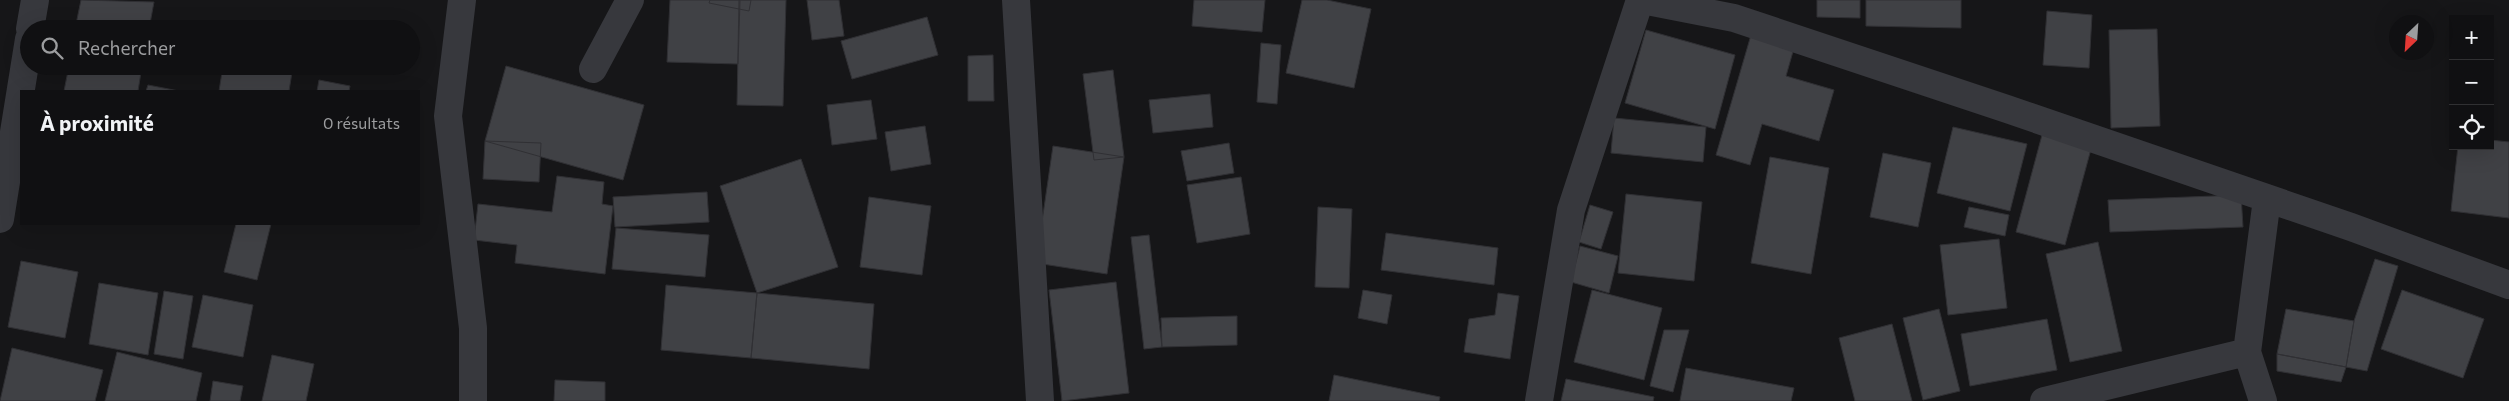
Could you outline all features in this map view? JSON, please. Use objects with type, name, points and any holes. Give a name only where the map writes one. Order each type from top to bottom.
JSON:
[{"type":"street","points":[[32,20],[35,0]]},
{"type":"street","points":[[462,0],[448,116],[472,328],[473,401]]},
{"type":"street","points":[[593,69],[630,0]]},
{"type":"street","points":[[1016,0],[1040,401]]},
{"type":"street","points":[[1539,401],[1571,210],[1641,0],[1734,18],[2007,109],[2509,285]]},
{"type":"street","points":[[0,219],[4,160],[22,75]]},
{"type":"street","points":[[2263,401],[2247,352],[2267,199]]},
{"type":"street","points":[[2044,401],[2247,352]]},
{"type":"building","points":[[81,0],[154,2],[151,20],[77,20]]},
{"type":"building","points":[[670,0],[740,0],[738,64],[667,62]]},
{"type":"building","points":[[710,0],[751,0],[749,11],[709,3]]},
{"type":"building","points":[[739,0],[786,0],[783,106],[737,105]]},
{"type":"building","points":[[807,0],[839,0],[844,36],[812,40]]},
{"type":"building","points":[[1194,0],[1265,0],[1262,32],[1192,26]]},
{"type":"building","points":[[1302,0],[1327,0],[1371,9],[1354,88],[1286,73]]},
{"type":"building","points":[[1817,0],[1860,0],[1860,18],[1817,17]]},
{"type":"building","points":[[1866,0],[1961,0],[1961,28],[1866,26]]},
{"type":"building","points":[[2047,11],[2092,15],[2089,68],[2043,65]]},
{"type":"building","points":[[927,17],[938,55],[852,79],[841,41]]},
{"type":"building","points":[[2157,29],[2160,126],[2111,128],[2109,30]]},
{"type":"building","points":[[1646,30],[1735,55],[1715,129],[1625,103]]},
{"type":"building","points":[[1751,35],[1794,48],[1786,76],[1834,90],[1819,141],[1762,124],[1750,165],[1716,155]]},
{"type":"building","points":[[1261,43],[1281,45],[1277,104],[1257,102]]},
{"type":"building","points":[[993,55],[994,101],[968,101],[968,56]]},
{"type":"building","points":[[506,66],[644,105],[623,180],[485,141]]},
{"type":"building","points":[[1113,70],[1124,157],[1094,160],[1083,74]]},
{"type":"building","points":[[67,75],[141,75],[138,90],[64,90]]},
{"type":"building","points":[[222,75],[292,75],[289,90],[219,90]]},
{"type":"building","points":[[319,80],[350,86],[349,90],[317,90]]},
{"type":"building","points":[[148,85],[174,90],[146,90]]},
{"type":"building","points":[[1210,94],[1213,127],[1153,133],[1149,100]]},
{"type":"building","points":[[871,100],[877,139],[832,145],[827,105]]},
{"type":"building","points":[[1614,118],[1706,127],[1703,162],[1611,153]]},
{"type":"building","points":[[925,126],[931,164],[891,171],[885,132]]},
{"type":"building","points":[[1953,127],[2027,144],[2010,211],[1937,193]]},
{"type":"building","points":[[2042,135],[2091,149],[2065,245],[2016,232]]},
{"type":"building","points":[[2494,140],[2509,142],[2509,218],[2451,211],[2458,150],[2494,150]]},
{"type":"building","points":[[485,141],[541,143],[539,182],[483,179]]},
{"type":"building","points":[[1229,143],[1234,173],[1187,181],[1181,151]]},
{"type":"building","points":[[1053,146],[1124,157],[1107,274],[1036,263]]},
{"type":"building","points":[[1883,153],[1931,163],[1918,227],[1870,217]]},
{"type":"building","points":[[1770,157],[1829,168],[1811,274],[1751,263]]},
{"type":"building","points":[[801,159],[838,267],[757,293],[720,186]]},
{"type":"building","points":[[557,176],[604,182],[602,204],[613,206],[605,274],[515,263],[517,245],[474,240],[478,204],[552,212]]},
{"type":"building","points":[[1241,177],[1250,234],[1197,243],[1187,185]]},
{"type":"building","points":[[707,192],[709,222],[615,227],[613,197]]},
{"type":"building","points":[[1626,194],[1702,202],[1694,281],[1618,273]]},
{"type":"building","points":[[2241,195],[2243,227],[2110,232],[2108,200]]},
{"type":"building","points":[[869,197],[931,206],[922,275],[860,267]]},
{"type":"building","points":[[1590,205],[1613,212],[1601,249],[1579,242]]},
{"type":"building","points":[[1318,207],[1352,209],[1349,288],[1315,287]]},
{"type":"building","points":[[1969,207],[2009,215],[2005,236],[1964,227]]},
{"type":"building","points":[[236,225],[271,225],[257,280],[224,272]]},
{"type":"building","points":[[616,228],[709,235],[705,277],[612,269]]},
{"type":"building","points":[[1386,233],[1498,248],[1494,285],[1381,270]]},
{"type":"building","points":[[1149,235],[1162,347],[1144,349],[1131,237]]},
{"type":"building","points":[[1999,239],[2007,308],[1948,315],[1940,245]]},
{"type":"building","points":[[2098,242],[2122,351],[2070,362],[2046,254]]},
{"type":"building","points":[[1580,246],[1618,256],[1609,293],[1571,282]]},
{"type":"building","points":[[2375,259],[2398,266],[2367,371],[2346,367],[2354,321]]},
{"type":"building","points":[[21,261],[78,272],[65,338],[8,327]]},
{"type":"building","points":[[1116,282],[1129,393],[1062,401],[1049,290]]},
{"type":"building","points":[[99,283],[158,293],[148,355],[89,344]]},
{"type":"building","points":[[666,285],[757,293],[751,358],[661,350]]},
{"type":"building","points":[[1363,290],[1392,295],[1387,324],[1358,318]]},
{"type":"building","points":[[1592,290],[1662,308],[1644,380],[1574,362]]},
{"type":"building","points":[[2402,290],[2484,319],[2463,378],[2381,349]]},
{"type":"building","points":[[164,291],[193,296],[183,359],[154,354]]},
{"type":"building","points":[[757,293],[874,304],[869,369],[751,358]]},
{"type":"building","points":[[1498,293],[1519,296],[1510,359],[1464,352],[1469,319],[1495,315]]},
{"type":"building","points":[[203,295],[253,305],[243,357],[192,347]]},
{"type":"building","points":[[1939,309],[1960,391],[1923,400],[1903,318]]},
{"type":"building","points":[[2286,309],[2354,321],[2346,367],[2277,354]]},
{"type":"building","points":[[1237,316],[1237,345],[1162,347],[1161,318]]},
{"type":"building","points":[[2047,319],[2057,370],[1970,386],[1961,334]]},
{"type":"building","points":[[1892,324],[1912,401],[1855,401],[1839,338]]},
{"type":"building","points":[[1664,330],[1689,330],[1673,392],[1650,386]]},
{"type":"building","points":[[12,348],[103,370],[95,401],[0,401]]},
{"type":"building","points":[[117,352],[202,373],[196,401],[105,401]]},
{"type":"building","points":[[2277,354],[2346,367],[2341,382],[2277,371]]},
{"type":"building","points":[[272,355],[314,364],[306,401],[262,401]]},
{"type":"building","points":[[1686,368],[1794,388],[1791,401],[1680,401]]},
{"type":"building","points":[[1334,375],[1440,397],[1439,401],[1329,401]]},
{"type":"building","points":[[1566,379],[1654,397],[1653,401],[1561,401]]},
{"type":"building","points":[[555,380],[605,382],[605,401],[554,401]]},
{"type":"building","points":[[213,381],[243,386],[240,401],[210,401]]}]
